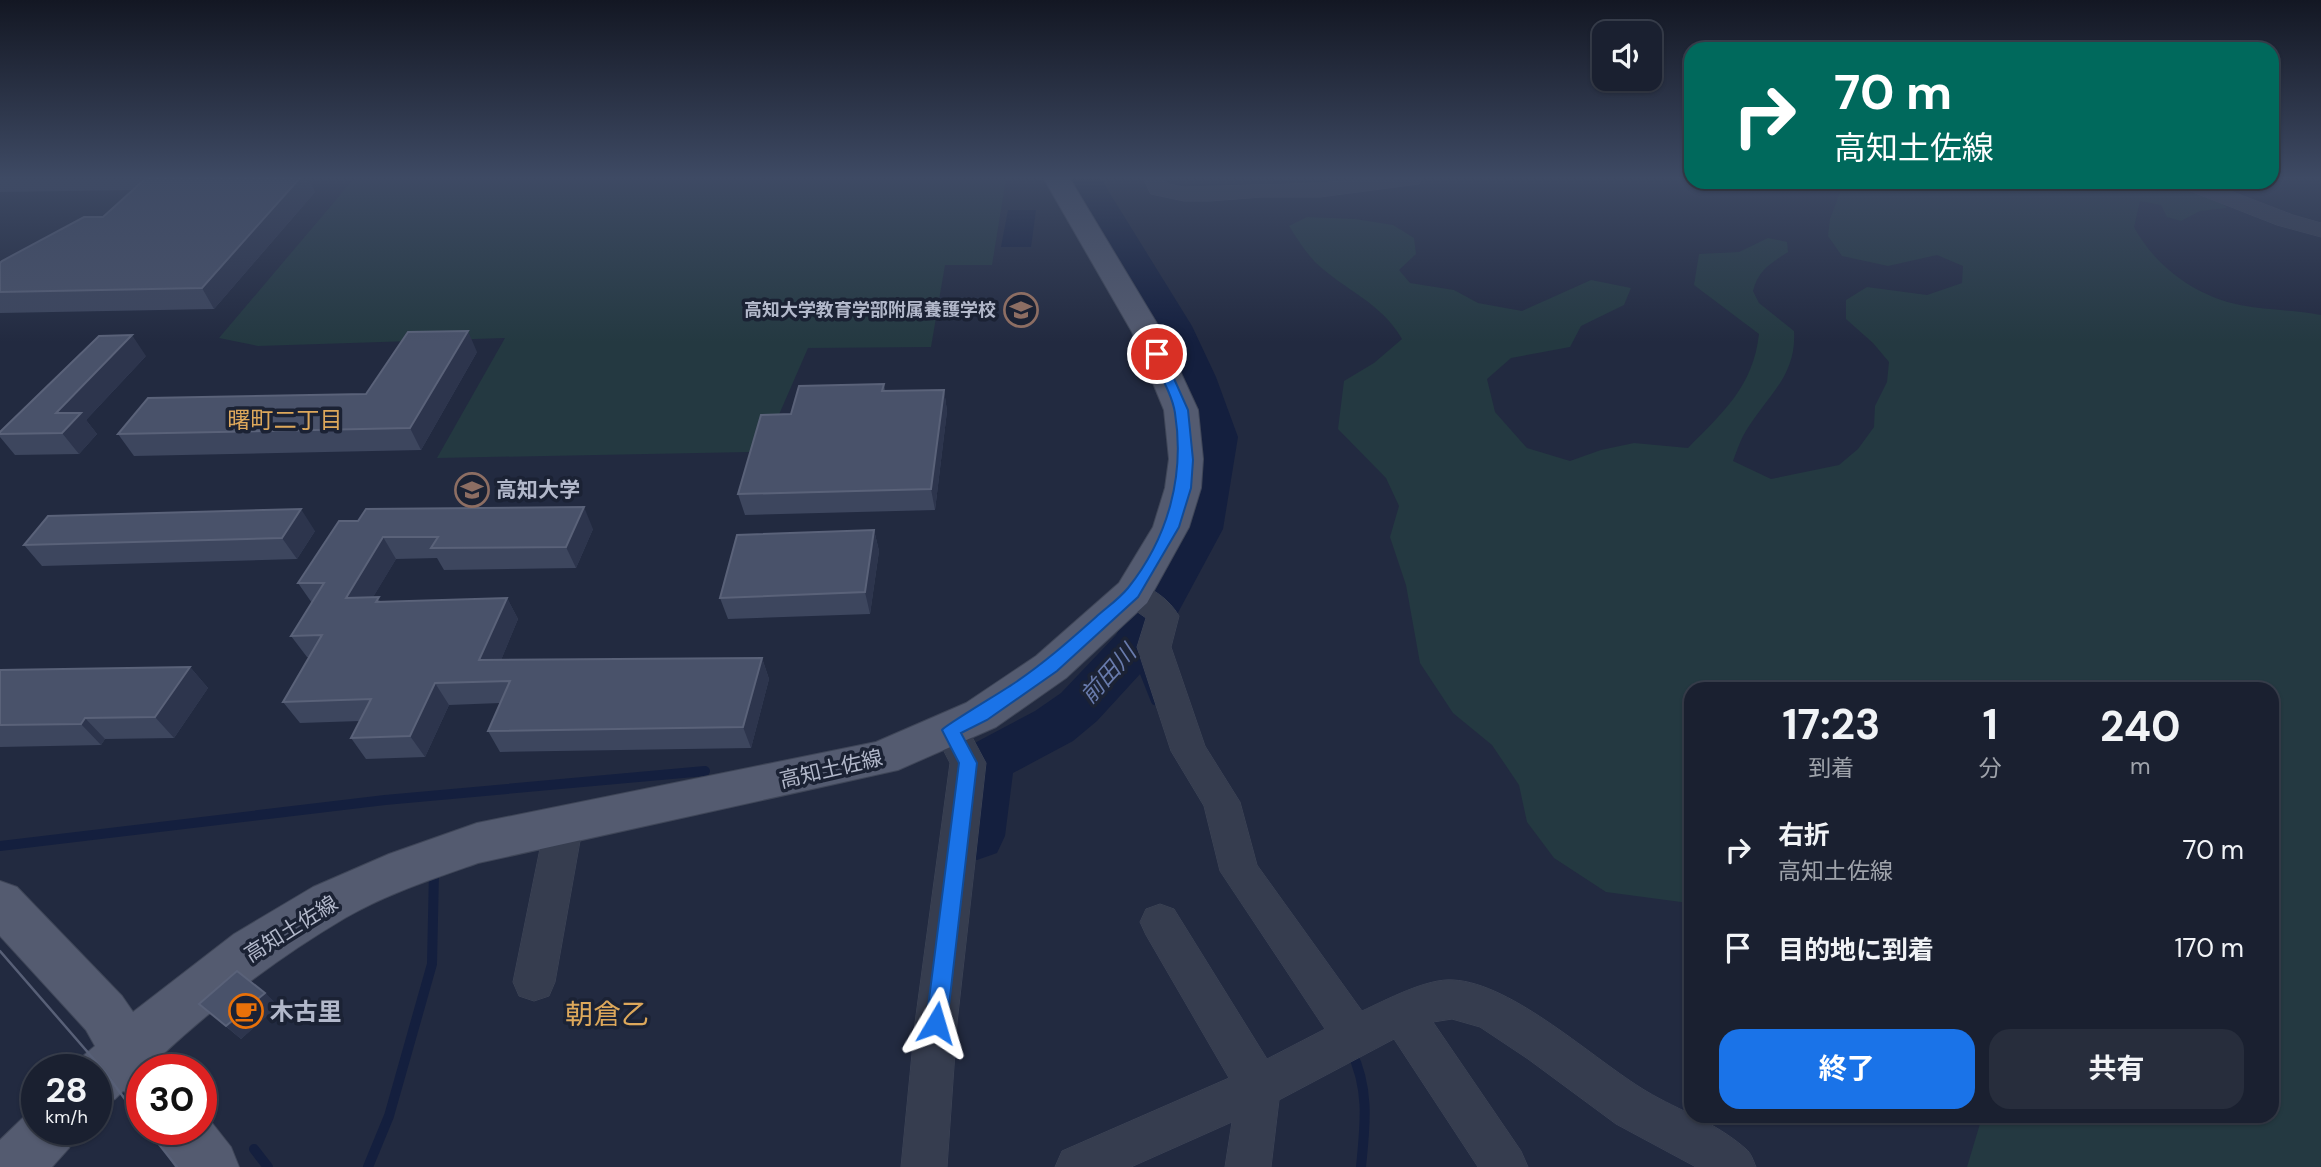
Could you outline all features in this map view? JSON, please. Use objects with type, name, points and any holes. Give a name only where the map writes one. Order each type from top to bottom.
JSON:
[{"type":"main road","name":"高知土佐線","points":[[121,1068],[252,950],[330,902],[406,868],[477,843],[655,804],[814,775],[883,758],[981,715],[1146,601],[1183,488],[1186,460],[1181,410],[1147,332],[1089,233]]},
{"type":"main road","points":[[0,902],[104,1013],[121,1068]]},
{"type":"main road","points":[[13,1167],[34,1145]]},
{"type":"main road","points":[[194,1145],[211,1167]]},
{"type":"street","points":[[1146,601],[1163,616],[1154,647],[1189,751],[1222,802],[1239,871],[1356,1038]]},
{"type":"street","points":[[925,1167],[936,1023],[968,763],[951,730]]},
{"type":"street","points":[[534,982],[564,824]]},
{"type":"street","points":[[1160,922],[1259,1087],[1248,1167]]},
{"type":"street","points":[[1078,1167],[1259,1087],[1403,1015],[1435,1001],[1453,999],[1477,1006],[1515,1025],[1631,1108],[1702,1144],[1733,1167]]},
{"type":"street","points":[[1403,1015],[1505,1167]]},
{"type":"shaded area","points":[[308,233],[997,233],[992,265],[945,265],[931,347],[808,348],[774,426],[749,452],[437,458],[505,338],[258,346],[219,338]]},
{"type":"shaded area","points":[[1294,233],[1407,233],[1414,238],[1416,254],[1399,270],[1410,283],[1454,290],[1478,303],[1522,311],[1591,280],[1631,288],[1624,305],[1581,326],[1570,347],[1511,358],[1487,379],[1495,412],[1527,448],[1570,461],[1601,450],[1634,443],[1688,448],[1724,410],[1743,384],[1756,353],[1759,334],[1694,285],[1699,254],[1739,252],[1768,238],[1787,242],[1788,252],[1762,272],[1753,291],[1759,303],[1794,331],[1794,347],[1785,375],[1743,436],[1733,461],[1771,479],[1839,465],[1858,449],[1874,427],[1875,406],[1887,382],[1889,362],[1873,343],[1846,319],[1846,300],[1867,287],[1927,295],[1962,283],[1963,266],[1937,255],[1888,266],[1842,256],[1828,233],[2138,233],[2165,266],[2192,287],[2207,294],[2250,307],[2321,315],[2321,1167],[1967,1167],[1980,1123],[2279,1123],[2279,682],[1684,682],[1684,902],[1681,902],[1606,892],[1554,858],[1527,822],[1519,785],[1492,745],[1453,713],[1420,663],[1406,585],[1390,537],[1399,506],[1386,478],[1338,429],[1344,381],[1374,363],[1402,339],[1384,315],[1315,262]]},
{"type":"water","points":[[1004,233],[1033,233],[1031,247],[1001,247]]},
{"type":"building","points":[[53,233],[251,233],[202,288],[0,292],[2,261]]},
{"type":"building","points":[[468,331],[410,428],[118,434],[148,398],[366,394],[408,332]]},
{"type":"building","points":[[132,335],[56,413],[81,413],[62,433],[0,434],[99,336]]},
{"type":"building","points":[[884,384],[882,391],[944,390],[931,489],[738,494],[761,415],[791,414],[799,386]]},
{"type":"building","points":[[584,507],[566,547],[431,548],[438,537],[383,537],[346,598],[379,597],[376,602],[507,598],[479,660],[762,658],[743,727],[488,731],[510,681],[435,683],[410,736],[351,738],[371,699],[283,702],[322,635],[291,636],[324,583],[298,583],[339,521],[358,521],[366,509]]},
{"type":"building","points":[[301,509],[282,538],[24,545],[48,516]]},
{"type":"building","points":[[874,530],[865,592],[720,598],[737,535]]},
{"type":"building","points":[[190,667],[155,717],[85,718],[81,724],[0,725],[0,670]]},
{"type":"building","points":[[237,971],[265,993],[226,1026],[199,1004]]},
{"type":"waterway","name":"前田川","points":[[977,836],[988,761],[1054,726],[1079,707],[1134,648],[1200,529],[1217,437],[1196,377],[1173,326],[1118,233]]},
{"type":"waterway","points":[[1134,648],[1155,701]]},
{"type":"waterway","points":[[0,846],[385,800],[705,771]]},
{"type":"waterway","points":[[368,1167],[389,1116],[432,964],[434,871]]},
{"type":"waterway","points":[[1351,1051],[1364,1094],[1365,1122],[1361,1167]]},
{"type":"waterway","points":[[254,1149],[268,1167]]},
{"type":"tram line","points":[[0,951],[104,1071],[126,1101]]},
{"type":"tram line","points":[[160,1145],[177,1167]]},
{"type":"place","name":"高知大学教育学部附属養護学校","points":[[1021,310]]},
{"type":"place","name":"高知大学","points":[[472,490]]},
{"type":"place","name":"木古里","points":[[246,1011]]},
{"type":"district","name":"曙町二丁目","points":[[285,420]]},
{"type":"district","name":"朝倉乙","points":[[607,1014]]},
{"type":"route","points":[[936,1023],[968,763],[951,730],[981,715],[1051,667],[1137,589],[1150,566],[1171,527],[1183,488],[1186,460],[1181,410],[1157,354]]}]
